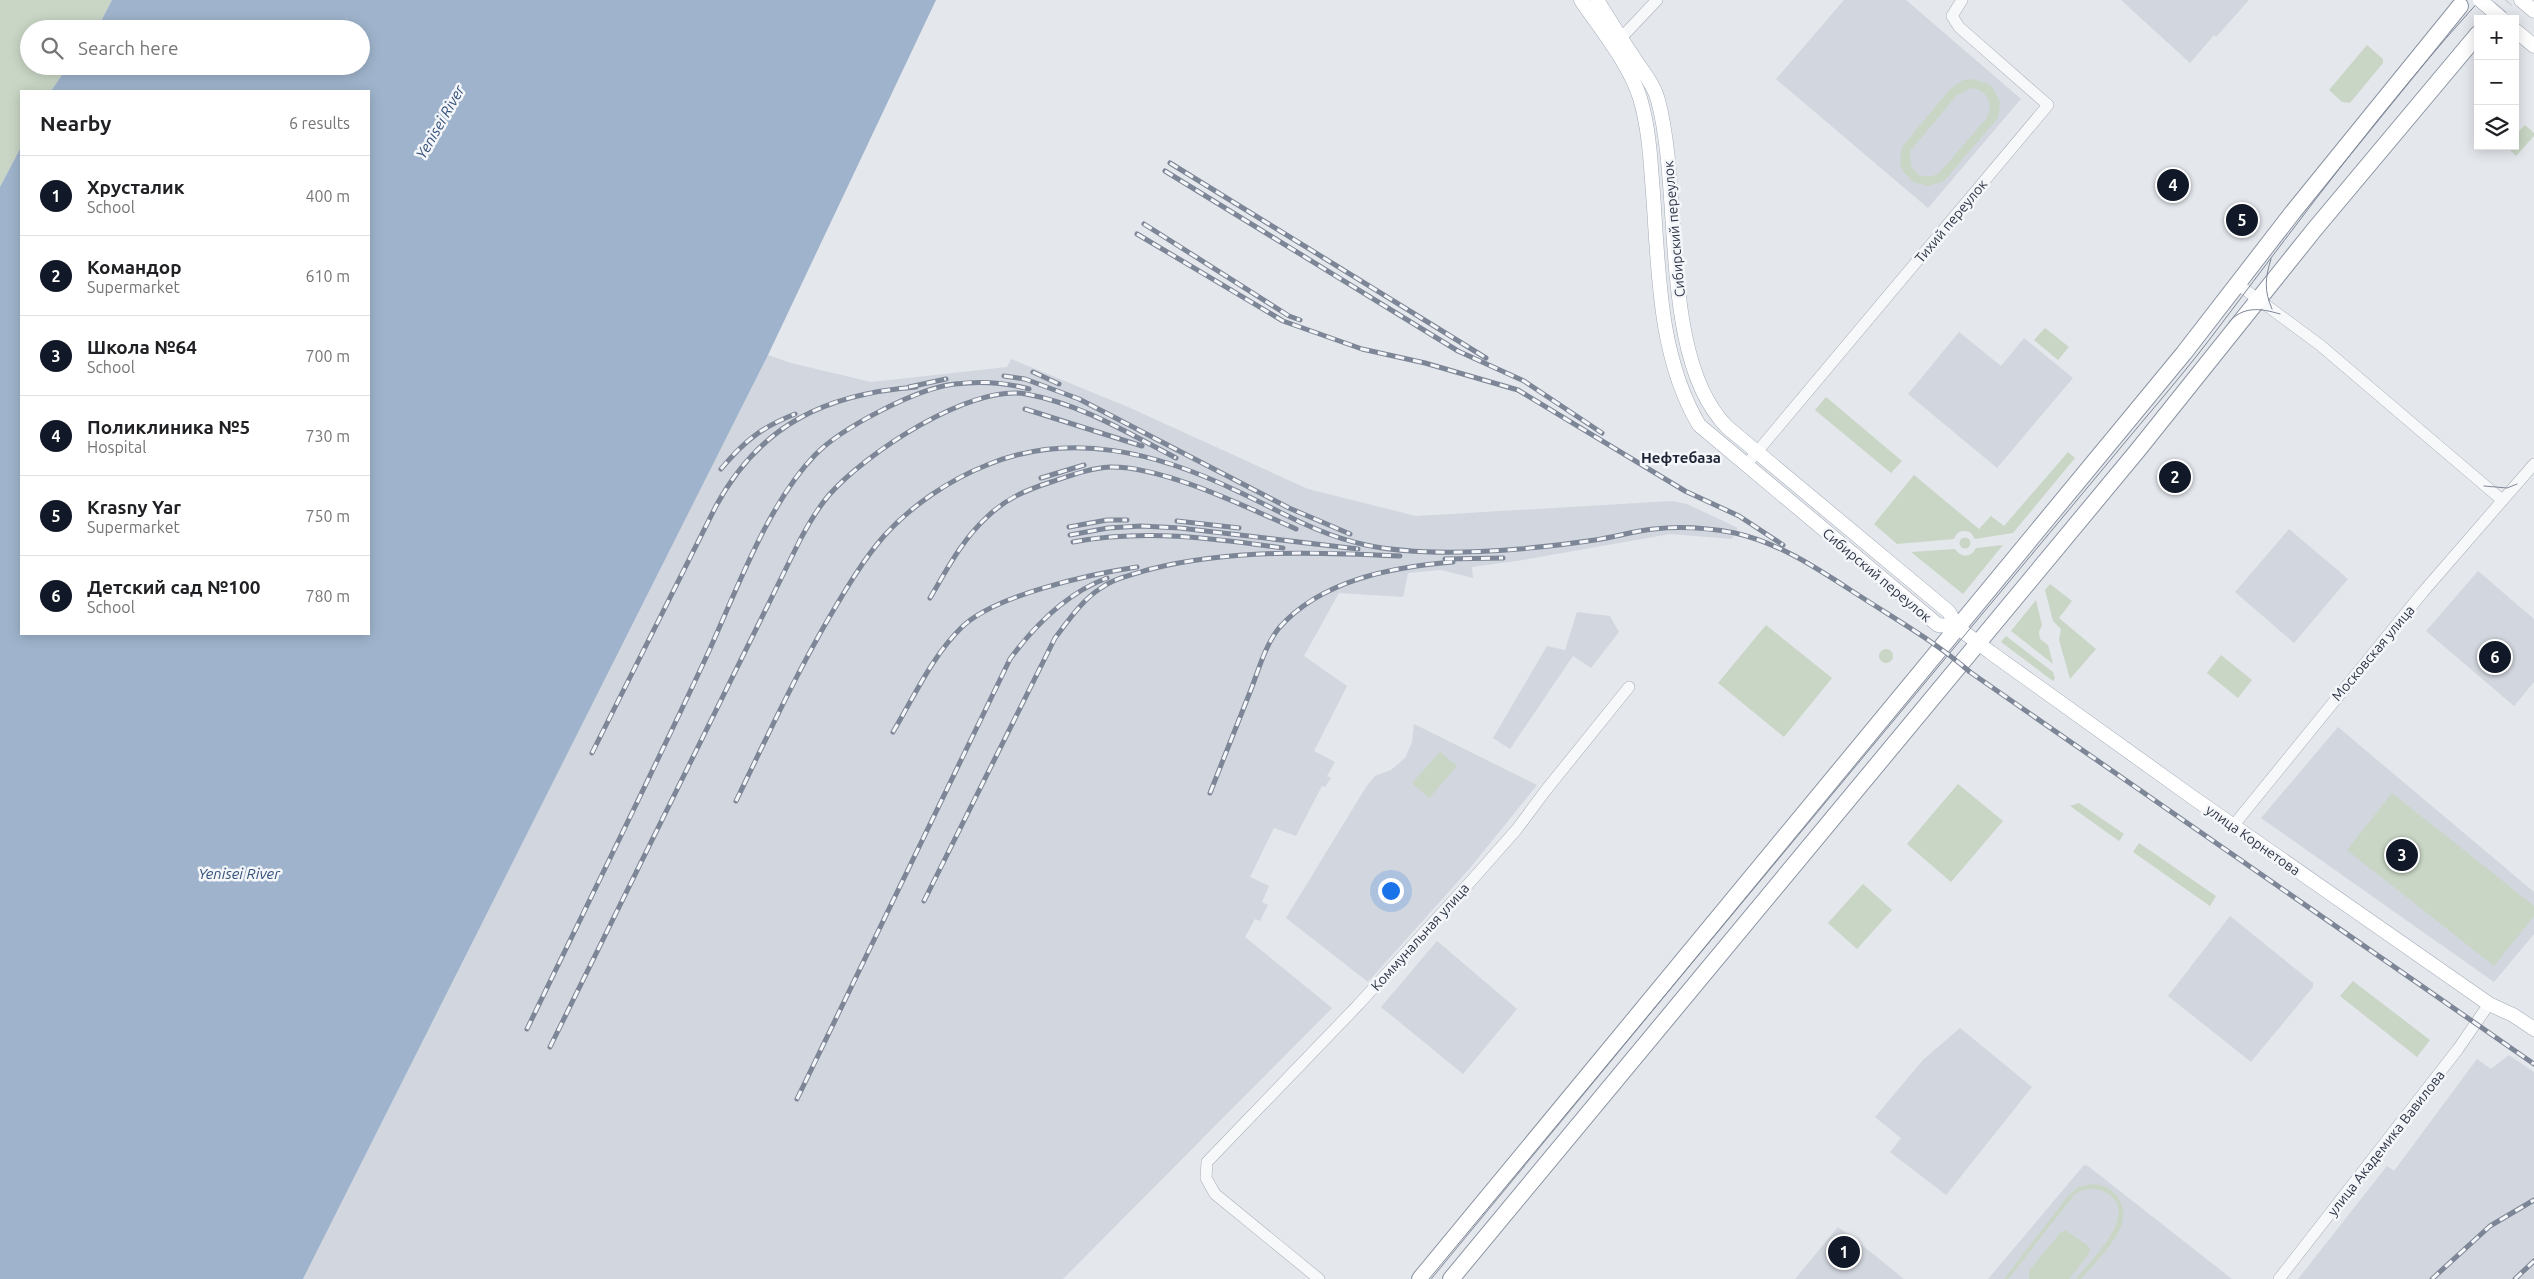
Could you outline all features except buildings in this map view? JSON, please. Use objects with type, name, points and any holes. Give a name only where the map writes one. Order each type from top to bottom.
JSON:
[{"type":"highway","points":[[1420,1279],[1668,982],[1957,627],[2184,353],[2236,283],[2460,6]]},
{"type":"highway","points":[[1451,1279],[1977,642],[2150,436],[2314,230],[2474,39]]},
{"type":"main road","name":"Сибирский переулок","points":[[1581,0],[1624,66],[1639,96],[1648,129],[1664,318],[1673,369],[1686,403],[1698,425],[1938,626],[1957,627]]},
{"type":"main road","name":"Сибирский переулок","points":[[1597,0],[1652,86],[1665,128],[1681,316],[1689,354],[1702,391],[1714,414],[1949,612],[1957,627]]},
{"type":"main road","points":[[2480,0],[2497,15]]},
{"type":"main road","points":[[2521,0],[2534,11]]},
{"type":"main road","points":[[2519,34],[2534,46]]},
{"type":"main road","name":"улица Корнетова","points":[[1957,627],[2233,826],[2489,1004],[2513,1015],[2534,1029]]},
{"type":"street","points":[[1621,38],[1657,0]]},
{"type":"street","name":"Тихий переулок","points":[[1757,452],[2048,105],[1958,27],[1952,16],[1962,0]]},
{"type":"street","points":[[2236,283],[2320,345],[2502,500]]},
{"type":"street","points":[[1746,465],[1757,452]]},
{"type":"street","name":"Московская улица","points":[[2233,826],[2348,683],[2534,464]]},
{"type":"street","name":"Коммунальная улица","points":[[1319,1279],[1215,1194],[1206,1178],[1207,1162],[1358,1006],[1517,830],[1546,790],[1629,687]]},
{"type":"street","name":"улица Академика Вавилова","points":[[2279,1279],[2458,1049],[2489,1004]]},
{"type":"shaded area","points":[[1844,0],[1906,0],[2021,99],[1928,208],[1776,79]]},
{"type":"shaded area","points":[[2121,0],[2249,0],[2216,37],[2214,35],[2190,63]]},
{"type":"shaded area","points":[[1959,332],[2001,366],[2024,338],[2073,378],[1997,468],[1908,394]]},
{"type":"shaded area","points":[[768,355],[791,363],[871,382],[1007,367],[1011,359],[1128,407],[1308,489],[1416,516],[1672,501],[1687,504],[1738,528],[1732,539],[1670,534],[1472,567],[1473,578],[1441,570],[1408,573],[1403,597],[1339,593],[1304,656],[1347,686],[1314,751],[1335,762],[1327,776],[1331,778],[1325,787],[1322,786],[1296,836],[1274,828],[1250,877],[1269,886],[1262,902],[1268,905],[1260,921],[1255,919],[1245,937],[1332,1008],[1063,1279],[303,1279]]},
{"type":"shaded area","points":[[2289,529],[2348,579],[2294,643],[2235,592]]},
{"type":"shaded area","points":[[2478,571],[2534,619],[2534,682],[2514,706],[2426,631]]},
{"type":"shaded area","points":[[1577,612],[1610,616],[1619,632],[1591,668],[1573,656],[1510,749],[1493,738],[1547,646],[1565,650]]},
{"type":"shaded area","points":[[1414,724],[1537,785],[1470,868],[1368,982],[1286,918],[1366,787],[1375,776],[1391,770],[1405,758],[1412,742]]},
{"type":"shaded area","points":[[2338,727],[2534,892],[2534,934],[2494,982],[2261,818]]},
{"type":"shaded area","points":[[2230,916],[2313,983],[2313,987],[2251,1062],[2168,996]]},
{"type":"shaded area","points":[[1437,941],[1517,1009],[1463,1074],[1381,1007]]},
{"type":"shaded area","points":[[1960,1028],[2032,1087],[1946,1195],[1890,1152],[1901,1138],[1875,1117],[1923,1060]]},
{"type":"shaded area","points":[[2509,1055],[2534,1072],[2534,1279],[2298,1279],[2387,1166],[2394,1171],[2477,1059],[2491,1069]]},
{"type":"shaded area","points":[[2084,1165],[2088,1166],[2232,1279],[1988,1279]]},
{"type":"shaded area","points":[[1838,1227],[1857,1241],[1904,1279],[1795,1279]]},
{"type":"green space","points":[[0,0],[112,0],[102,20],[20,20],[20,75],[62,75],[52,90],[20,90],[20,149],[0,187]]},
{"type":"green space","points":[[2367,45],[2383,59],[2383,63],[2350,103],[2342,102],[2329,90]]},
{"type":"green space","points":[[1971,79],[1986,83],[1993,88],[2000,102],[1998,118],[1944,181],[1928,186],[1913,182],[1902,170],[1900,163],[1902,147],[1950,89],[1963,80]],"holes":[[[1971,88],[1977,89],[1986,95],[1990,104],[1989,114],[1986,119],[1938,174],[1926,177],[1917,173],[1911,166],[1910,151],[1957,95]]]},
{"type":"green space","points":[[2525,125],[2534,133],[2534,136],[2516,156],[2510,150],[2519,150],[2519,131]]},
{"type":"green space","points":[[2045,328],[2069,347],[2058,360],[2034,340]]},
{"type":"green space","points":[[1826,397],[1902,461],[1891,473],[1815,410]]},
{"type":"green space","points":[[2068,452],[2075,458],[2013,533],[1975,539],[1971,533],[1963,531],[1957,534],[1954,539],[1897,544],[1874,524],[1914,475],[1979,529],[1991,516],[2004,526]]},
{"type":"green space","points":[[1965,537],[1971,543],[1965,549],[1959,543]]},
{"type":"green space","points":[[2003,545],[1963,594],[1911,552],[1955,549],[1960,554],[1966,556],[1971,554],[1976,548]]},
{"type":"green space","points":[[2050,584],[2072,601],[2059,618],[2096,649],[2070,679],[2059,640],[2061,629],[2053,621],[2045,590]]},
{"type":"green space","points":[[2036,600],[2042,625],[2039,632],[2040,639],[2048,645],[2053,664],[2011,631]]},
{"type":"green space","points":[[1766,625],[1832,678],[1784,737],[1718,683]]},
{"type":"green space","points":[[2006,636],[2053,672],[2055,678],[2053,681],[2001,642]]},
{"type":"green space","points":[[1886,649],[1891,651],[1893,656],[1891,661],[1886,663],[1881,661],[1879,656],[1881,651]]},
{"type":"green space","points":[[2221,655],[2252,680],[2238,698],[2207,673]]},
{"type":"green space","points":[[1440,752],[1457,766],[1429,798],[1412,783]]},
{"type":"green space","points":[[1958,784],[2003,821],[1951,882],[1907,844]]},
{"type":"green space","points":[[2392,793],[2534,906],[2534,916],[2494,966],[2347,850]]},
{"type":"green space","points":[[2079,803],[2124,834],[2119,841],[2070,806]]},
{"type":"green space","points":[[2139,843],[2216,896],[2210,906],[2133,852]]},
{"type":"green space","points":[[1863,884],[1892,910],[1857,949],[1828,923]]},
{"type":"green space","points":[[2353,981],[2430,1040],[2417,1057],[2340,996]]},
{"type":"green space","points":[[2092,1184],[2107,1188],[2117,1196],[2123,1210],[2122,1220],[2119,1231],[2112,1242],[2081,1279],[2076,1279],[2110,1236],[2119,1211],[2115,1201],[2105,1192],[2098,1189],[2086,1189],[2075,1194],[2008,1279],[2004,1279],[2068,1196],[2079,1187]]},
{"type":"green space","points":[[2065,1230],[2087,1245],[2090,1250],[2088,1255],[2069,1279],[2029,1279],[2029,1271],[2060,1233]]},
{"type":"water","name":"Yenisei River","points":[[112,0],[936,0],[768,355],[303,1279],[0,1279],[0,187],[20,149],[20,635],[370,635],[370,90],[52,90],[62,75],[370,75],[370,20],[102,20]]},
{"type":"tunnel","points":[[2493,15],[2506,0]]},
{"type":"tram line","points":[[1429,1279],[2182,374],[2379,118],[2480,0]]},
{"type":"tram line","points":[[2271,259],[2266,284],[2272,309]]},
{"type":"tram line","points":[[2229,322],[2240,313],[2252,310],[2266,310],[2280,314]]},
{"type":"tram line","points":[[2484,486],[2507,488],[2517,484]]},
{"type":"railway","points":[[1170,163],[1486,358]]},
{"type":"railway","points":[[1165,171],[1458,351],[1524,381],[1602,433]]},
{"type":"railway","points":[[1144,224],[1289,316],[1300,320]]},
{"type":"railway","points":[[1137,234],[1283,321],[1362,349],[1425,363],[1518,390],[1685,491],[1739,516],[1783,545]]},
{"type":"railway","points":[[1033,372],[1059,384]]},
{"type":"railway","points":[[1004,376],[1025,379],[1079,399],[1289,508],[1350,534]]},
{"type":"railway","points":[[909,387],[946,379]]},
{"type":"railway","points":[[527,1029],[703,664],[752,554],[781,500],[797,476],[815,455],[842,433],[880,411],[921,393],[939,387],[974,383],[992,383],[1029,389]]},
{"type":"railway","points":[[592,753],[716,506],[733,478],[753,454],[798,419],[824,406],[853,397],[916,387]]},
{"type":"railway","points":[[550,1047],[800,540],[821,506],[845,478],[892,442],[920,425],[976,400],[1003,394],[1026,394],[1085,412],[1122,429],[1176,458]]},
{"type":"railway","points":[[1025,409],[1142,446]]},
{"type":"railway","points":[[721,469],[754,436],[773,424],[795,414]]},
{"type":"railway","points":[[736,801],[817,639],[849,585],[876,545],[906,514],[945,486],[987,465],[1019,455],[1050,449],[1082,448],[1114,451],[1145,457],[1207,478],[1331,535],[1366,545],[1392,549],[1420,552],[1480,552],[1569,544],[1664,528],[1725,531],[1753,538],[1787,552],[1920,634],[1970,672],[2534,1064]]},
{"type":"railway","points":[[1041,478],[1084,465]]},
{"type":"railway","points":[[930,598],[969,536],[993,511],[1016,496],[1033,488],[1095,469],[1110,467],[1131,468],[1179,480],[1229,499],[1296,529]]},
{"type":"railway","points":[[1069,527],[1107,520],[1127,520]]},
{"type":"railway","points":[[1177,521],[1239,528]]},
{"type":"railway","points":[[1070,535],[1108,528],[1141,526],[1180,528],[1358,549]]},
{"type":"railway","points":[[1073,542],[1126,536],[1178,536],[1283,548]]},
{"type":"railway","points":[[924,901],[1055,638],[1076,611],[1094,593],[1112,582],[1151,569],[1212,558],[1306,553],[1400,556]]},
{"type":"railway","points":[[1445,559],[1503,558]]},
{"type":"railway","points":[[1210,793],[1260,664],[1274,634],[1279,628],[1315,598],[1336,587],[1382,572],[1453,562]]},
{"type":"railway","points":[[893,732],[924,677],[951,638],[977,616],[997,605],[1045,588],[1095,575],[1137,567]]},
{"type":"railway","points":[[797,1099],[1010,659],[1030,634],[1053,611],[1078,592],[1107,578]]},
{"type":"railway","points":[[2432,1279],[2490,1226],[2534,1200]]},
{"type":"railway","points":[[2515,1279],[2534,1261]]},
{"type":"place","name":"Поликлиника №5","points":[[2173,185]]},
{"type":"place","name":"Krasny Yar","points":[[2242,220]]},
{"type":"place","name":"Командор","points":[[2175,477]]},
{"type":"place","name":"Детский сад №100","points":[[2495,657]]},
{"type":"place","name":"Школа №64","points":[[2402,855]]},
{"type":"place","name":"Хрусталик","points":[[1844,1252]]},
{"type":"district","name":"Нефтебаза","points":[[1681,457]]}]
